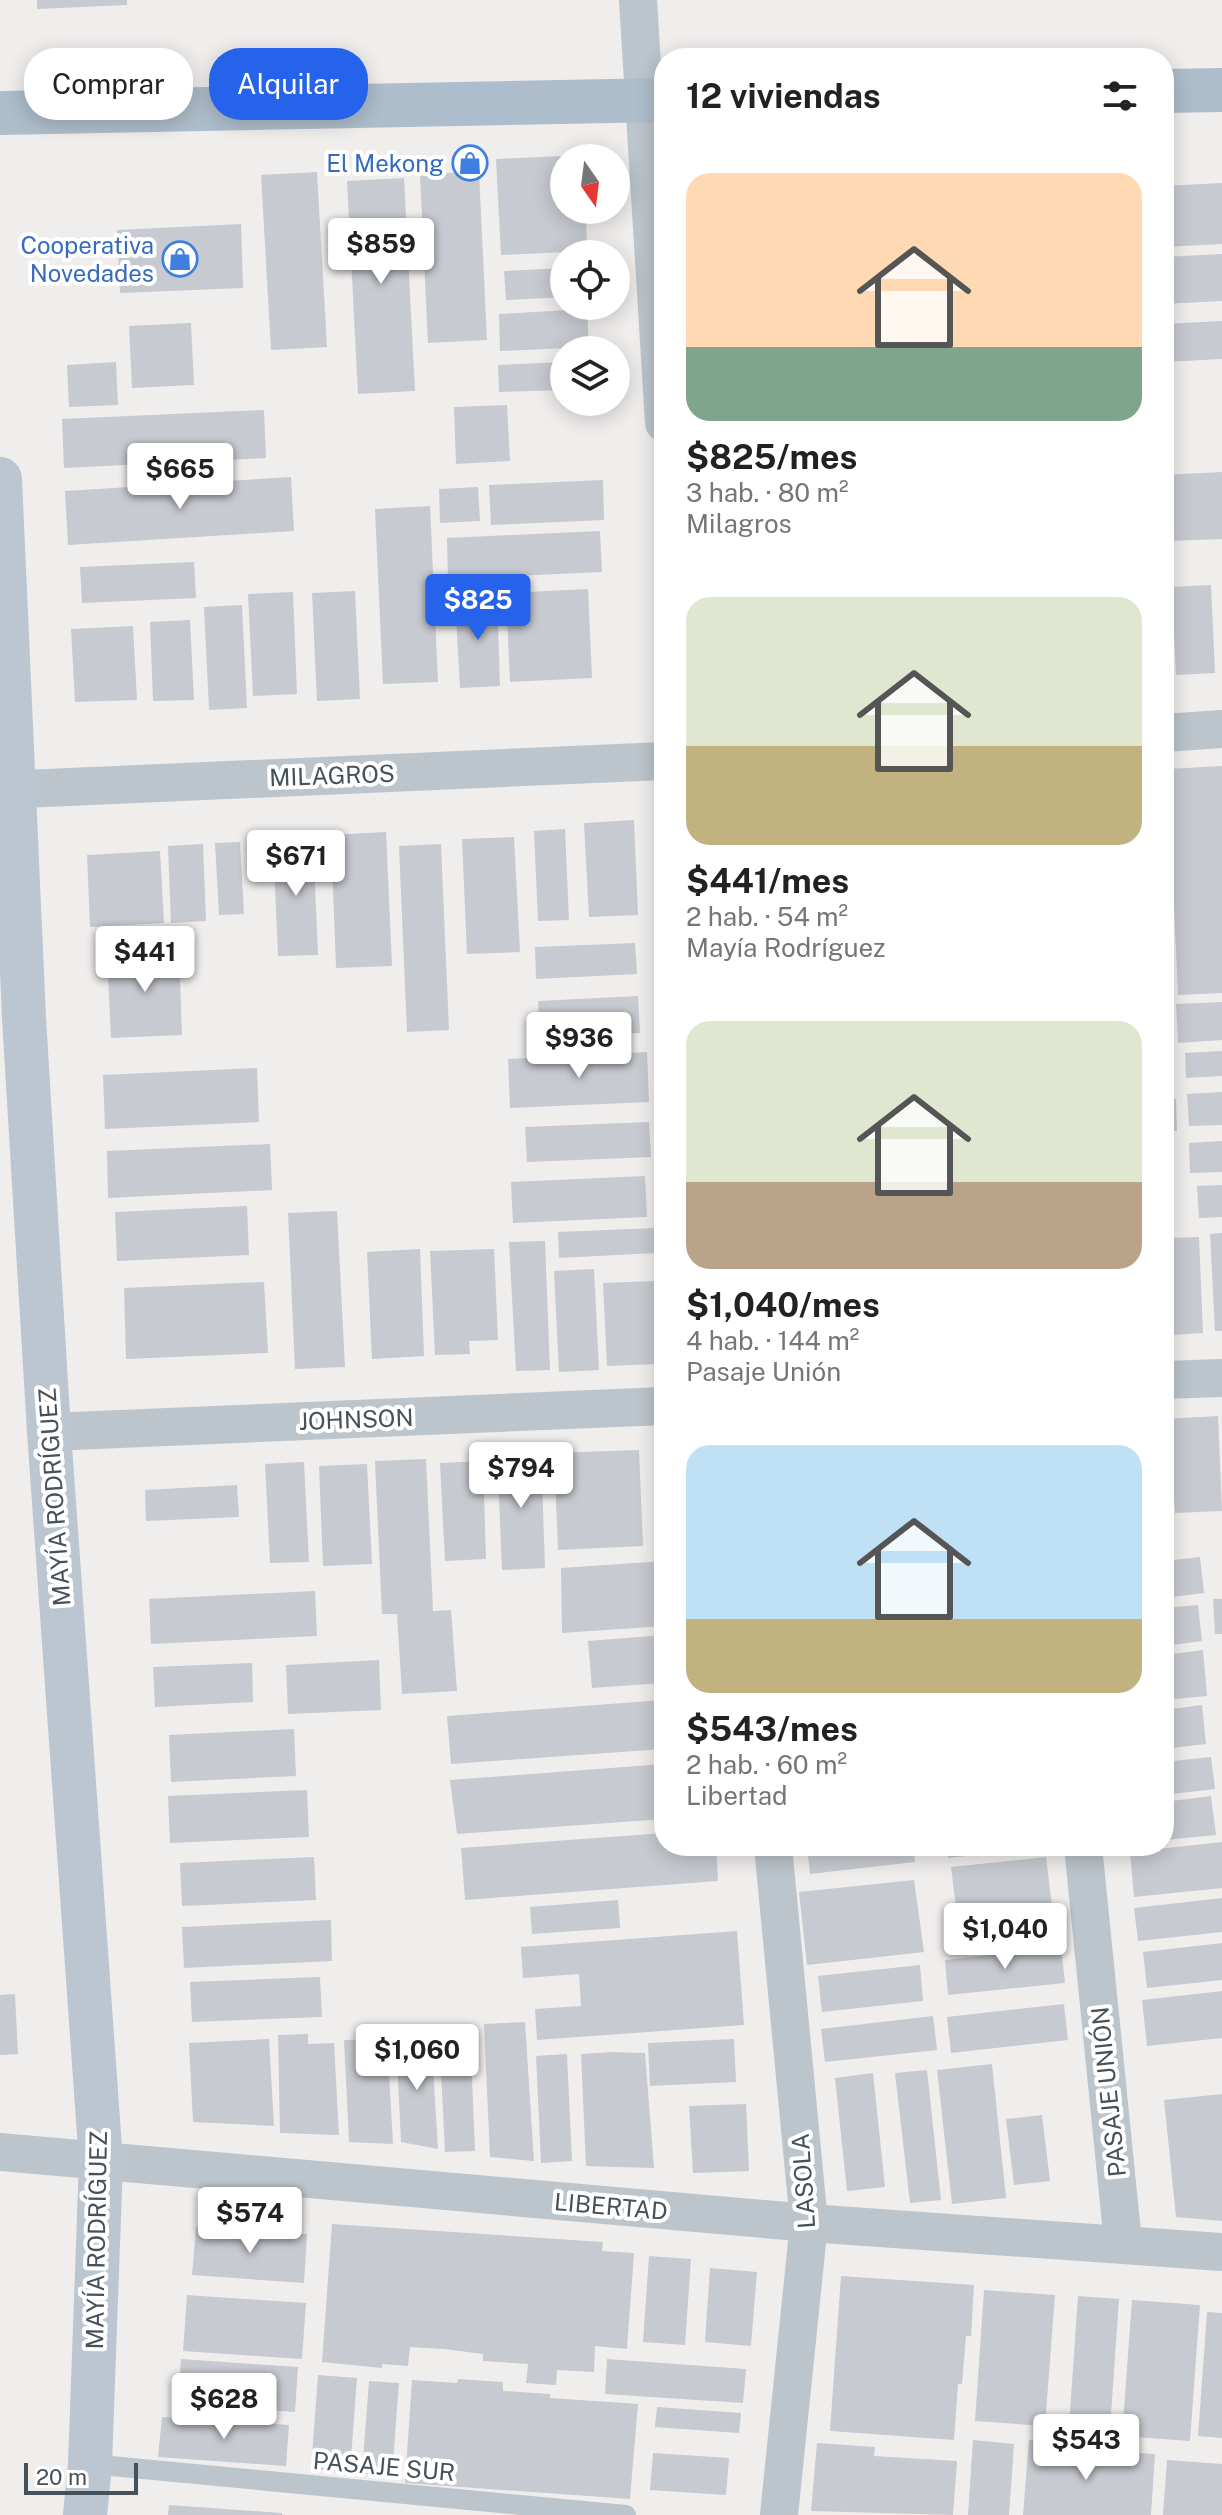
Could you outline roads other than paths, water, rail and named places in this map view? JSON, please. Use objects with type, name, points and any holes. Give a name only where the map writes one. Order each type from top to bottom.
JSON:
[{"type":"main road","points":[[1174,91],[1222,90]]},
{"type":"main road","points":[[0,113],[654,100]]},
{"type":"main road","name":"MAYÍA RODRÍGUEZ","points":[[0,479],[7,789],[101,2162],[90,2464],[85,2515]]},
{"type":"street","points":[[638,0],[654,94]]},
{"type":"street","points":[[1174,732],[1222,729]]},
{"type":"street","name":"MILAGROS","points":[[7,789],[654,761]]},
{"type":"street","points":[[1174,1380],[1222,1378]]},
{"type":"street","name":"JOHNSON","points":[[49,1432],[654,1406]]},
{"type":"street","name":"LASOLA","points":[[774,1856],[809,2223],[779,2515]]},
{"type":"street","name":"PASAJE UNIÓN","points":[[1084,1856],[1123,2243]]},
{"type":"street","name":"LIBERTAD","points":[[0,2152],[809,2223],[1222,2252]]},
{"type":"lane","name":"PASAJE SUR","points":[[90,2464],[626,2515]]},
{"type":"place","name":"El Mekong","points":[[470,163]]},
{"type":"place","name":"Cooperativa Novedades","points":[[180,259]]}]
